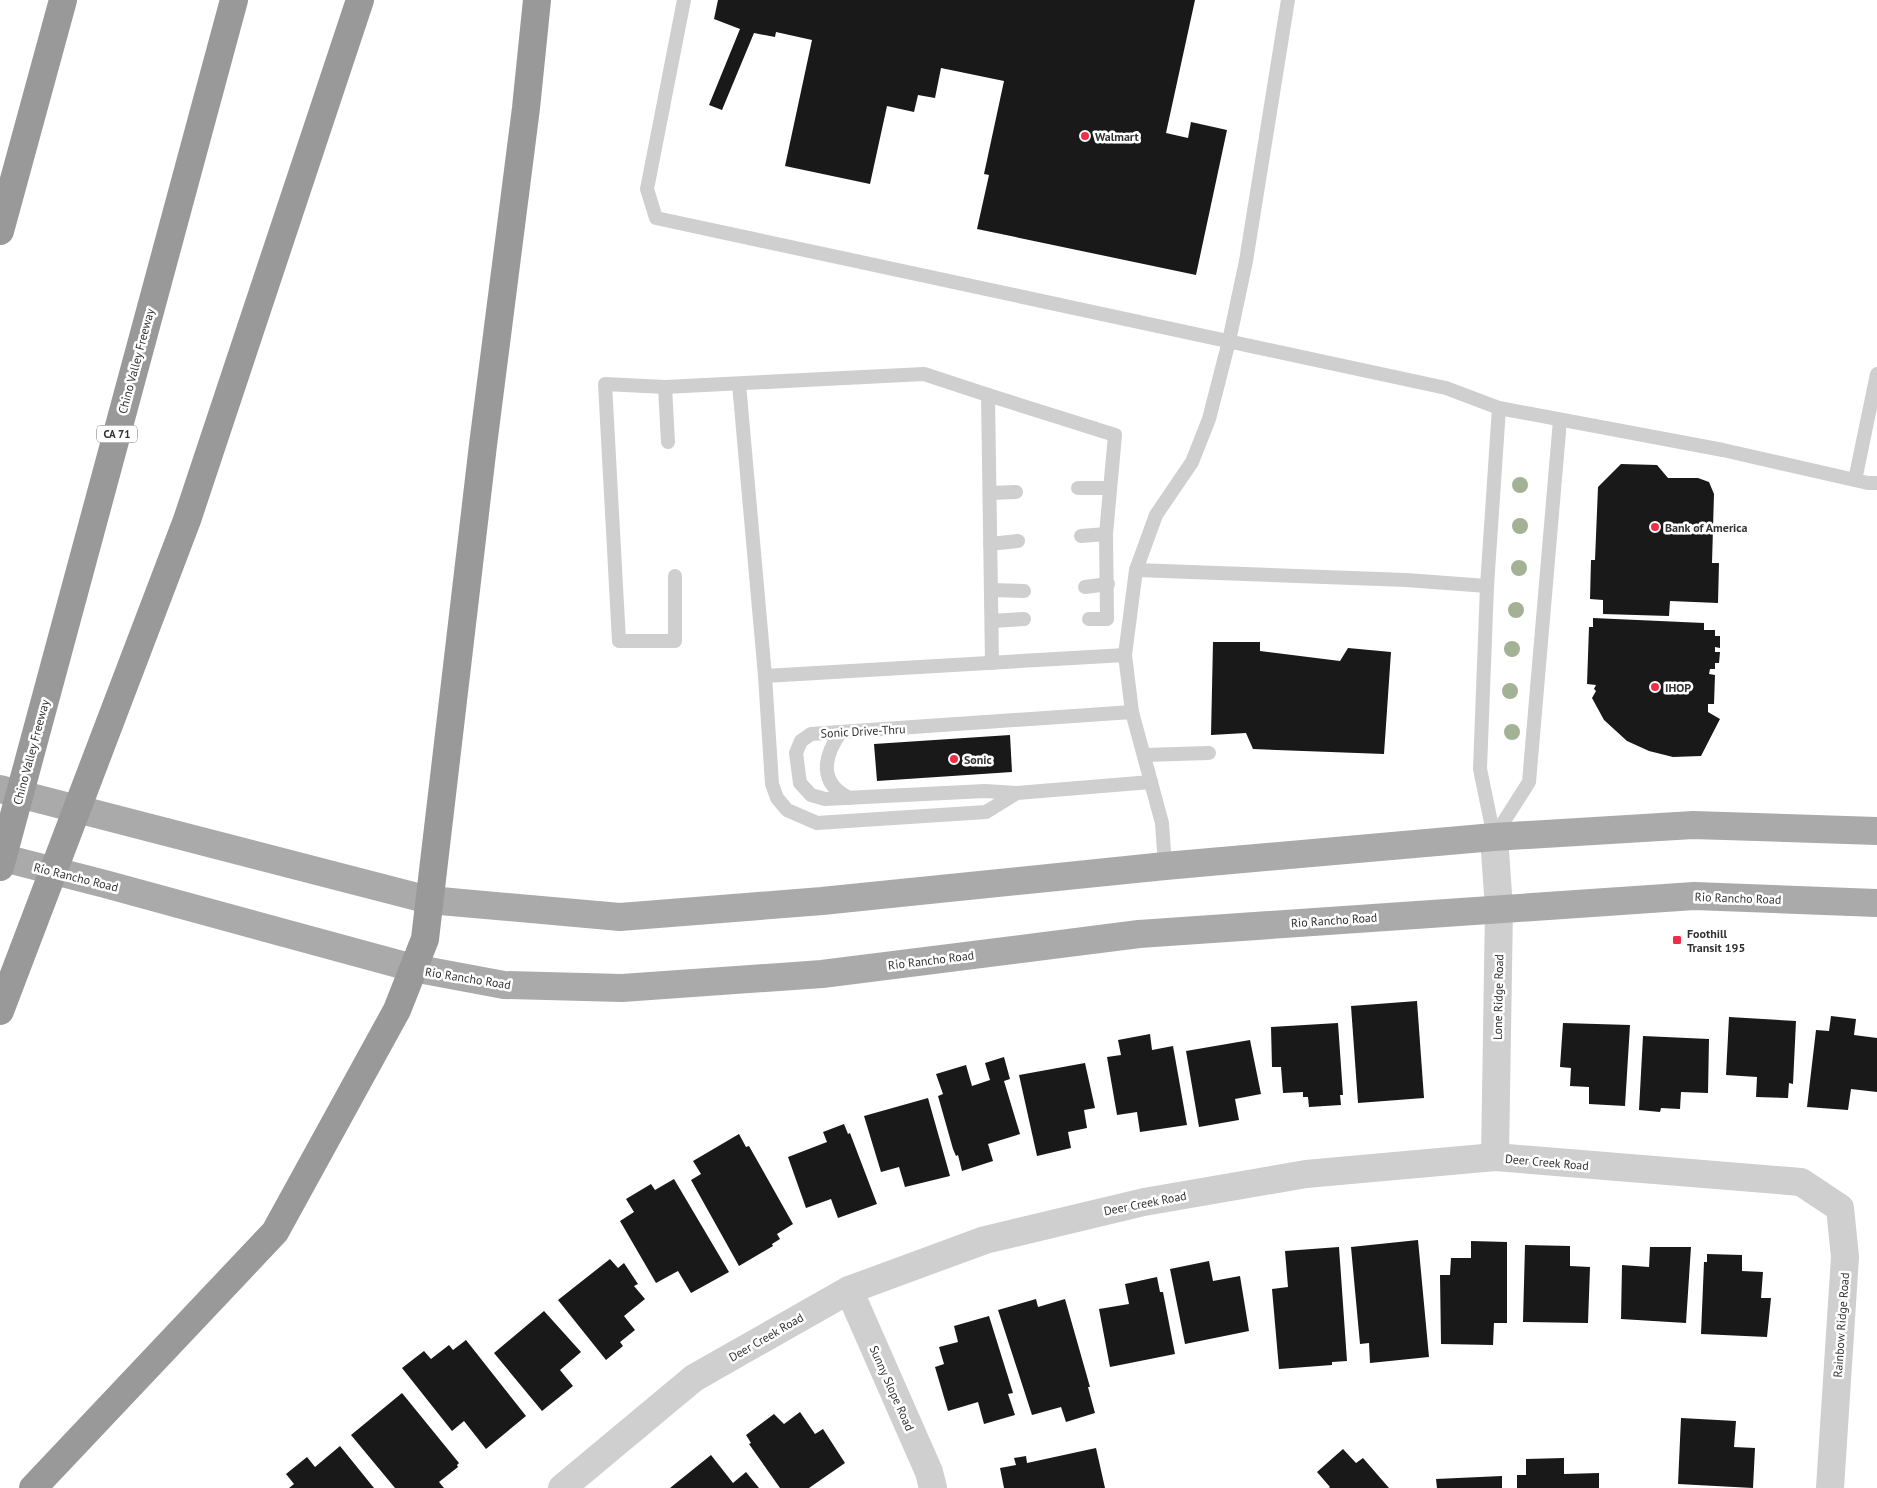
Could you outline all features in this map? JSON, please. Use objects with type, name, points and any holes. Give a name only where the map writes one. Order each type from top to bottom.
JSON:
[{"type":"highway","points":[[0,231],[63,0]]},
{"type":"highway","name":"Chino Valley Freeway","points":[[0,867],[234,0]]},
{"type":"highway","points":[[0,1011],[188,520],[360,0]]},
{"type":"highway","points":[[33,1488],[275,1232],[397,1010],[424,939],[483,445],[526,108],[537,0]]},
{"type":"highway","points":[[526,108],[550,0]]},
{"type":"main road","points":[[0,789],[429,900],[620,917],[822,902],[1165,866],[1494,837],[1693,825],[1877,831]]},
{"type":"main road","name":"Rio Rancho Road","points":[[0,858],[105,884],[413,968],[504,985],[622,988],[822,974],[1139,934],[1499,908],[1694,896],[1877,903]]},
{"type":"street","name":"Lone Ridge Road","points":[[1494,837],[1499,908],[1495,1157]]},
{"type":"street","name":"Deer Creek Road","points":[[562,1488],[694,1378],[849,1290],[985,1240],[1144,1202],[1306,1174],[1495,1157],[1801,1182]]},
{"type":"street","name":"Rainbow Ridge Road","points":[[1801,1182],[1840,1208],[1845,1257],[1830,1488]]},
{"type":"street","name":"Sunny Slope Road","points":[[849,1290],[929,1472],[934,1488]]},
{"type":"lane","points":[[684,0],[647,189],[656,218],[1446,388],[1499,408],[1723,450],[1855,480],[1877,482]]},
{"type":"lane","points":[[1165,866],[1162,823],[1132,712],[1125,655],[1136,570],[1156,515],[1192,462],[1209,418],[1229,341],[1246,261],[1288,0]]},
{"type":"lane","points":[[675,576],[675,641],[619,641],[605,384],[665,387],[924,374],[1115,435],[1106,534],[1108,620],[1089,619]]},
{"type":"lane","points":[[1855,480],[1877,374]]},
{"type":"lane","points":[[739,384],[765,676],[772,784],[777,798],[786,810],[817,823],[986,812],[1017,793]]},
{"type":"lane","points":[[665,387],[668,442]]},
{"type":"lane","points":[[988,395],[992,663]]},
{"type":"lane","points":[[1494,837],[1480,769],[1487,586],[1499,408]]},
{"type":"lane","points":[[1494,837],[1529,782],[1560,420]]},
{"type":"lane","points":[[1078,488],[1109,488]]},
{"type":"lane","points":[[990,493],[1016,492]]},
{"type":"lane","points":[[1081,536],[1106,534]]},
{"type":"lane","points":[[990,544],[1018,541]]},
{"type":"lane","points":[[1136,570],[1406,580],[1487,586]]},
{"type":"lane","points":[[1085,587],[1108,584]]},
{"type":"lane","points":[[991,590],[1024,591]]},
{"type":"lane","points":[[992,621],[1024,619]]},
{"type":"lane","points":[[765,676],[1125,655]]},
{"type":"lane","name":"Sonic Drive-Thru","points":[[1132,712],[812,734],[801,742],[796,753],[800,783],[811,795],[825,799],[985,791],[1017,793],[1151,782]]},
{"type":"lane","points":[[840,733],[829,748],[826,762],[829,780],[837,792],[849,798]]},
{"type":"lane","points":[[1144,755],[1209,753]]},
{"type":"building","name":"Walmart","points":[[718,0],[1195,0],[1166,133],[1188,138],[1191,122],[1227,130],[1196,275],[977,229],[989,175],[984,174],[1004,81],[941,68],[935,98],[918,95],[914,112],[887,106],[870,184],[785,166],[812,40],[776,32],[775,37],[754,33],[722,110],[709,105],[740,29],[714,19]]},
{"type":"building","name":"Bank of America","points":[[1621,464],[1657,465],[1668,478],[1698,478],[1709,482],[1714,494],[1712,563],[1719,563],[1718,603],[1670,601],[1669,616],[1603,614],[1603,600],[1590,599],[1591,560],[1595,560],[1598,487]]},
{"type":"building","name":"IHOP","points":[[1593,618],[1704,623],[1704,630],[1715,630],[1715,636],[1720,636],[1720,648],[1715,647],[1715,652],[1720,652],[1719,663],[1715,663],[1715,669],[1710,669],[1709,674],[1715,675],[1714,704],[1708,704],[1708,712],[1720,719],[1701,756],[1673,757],[1649,751],[1627,741],[1604,720],[1592,698],[1596,691],[1594,689],[1596,685],[1587,684],[1589,627],[1593,627]]},
{"type":"building","points":[[1213,642],[1260,642],[1260,651],[1340,661],[1348,648],[1391,652],[1384,754],[1253,749],[1246,733],[1211,735]]},
{"type":"building","points":[[1010,735],[1012,772],[877,781],[874,744]]},
{"type":"building","points":[[1417,1001],[1424,1098],[1358,1103],[1351,1006]]},
{"type":"building","points":[[1831,1016],[1856,1019],[1854,1035],[1877,1038],[1877,1092],[1851,1089],[1848,1110],[1807,1107],[1816,1030],[1829,1031]]},
{"type":"building","points":[[1729,1017],[1796,1021],[1793,1084],[1789,1083],[1788,1098],[1756,1097],[1757,1077],[1726,1075]]},
{"type":"building","points":[[1338,1023],[1343,1095],[1340,1095],[1341,1105],[1309,1107],[1308,1097],[1303,1097],[1303,1092],[1283,1093],[1281,1067],[1272,1067],[1271,1027]]},
{"type":"building","points":[[1563,1023],[1630,1025],[1625,1106],[1589,1104],[1589,1087],[1570,1086],[1571,1068],[1560,1067]]},
{"type":"building","points":[[1150,1034],[1152,1050],[1173,1046],[1187,1125],[1140,1132],[1137,1112],[1117,1115],[1107,1057],[1121,1055],[1118,1040]]},
{"type":"building","points":[[1643,1036],[1709,1039],[1708,1093],[1681,1092],[1680,1109],[1661,1108],[1660,1112],[1639,1110]]},
{"type":"building","points":[[1250,1040],[1261,1094],[1235,1099],[1239,1120],[1199,1127],[1186,1051]]},
{"type":"building","points":[[1004,1057],[1010,1079],[1004,1081],[1020,1134],[988,1144],[993,1161],[962,1171],[958,1155],[956,1156],[953,1149],[938,1096],[943,1094],[936,1074],[966,1065],[972,1086],[990,1080],[985,1063]]},
{"type":"building","points":[[1085,1063],[1095,1108],[1084,1110],[1087,1128],[1068,1132],[1071,1148],[1037,1156],[1019,1075]]},
{"type":"building","points":[[928,1098],[950,1176],[905,1187],[899,1167],[881,1172],[864,1116]]},
{"type":"building","points":[[844,1124],[848,1134],[850,1133],[877,1204],[838,1218],[831,1199],[806,1208],[788,1157],[827,1142],[823,1132]]},
{"type":"building","points":[[739,1134],[746,1147],[749,1146],[793,1224],[777,1234],[780,1239],[772,1244],[773,1246],[739,1266],[691,1180],[701,1174],[693,1161]]},
{"type":"building","points":[[674,1179],[729,1272],[691,1293],[678,1271],[656,1283],[620,1221],[634,1212],[626,1199],[651,1184],[655,1190]]},
{"type":"building","points":[[1418,1240],[1429,1357],[1370,1363],[1369,1343],[1360,1344],[1351,1247]]},
{"type":"building","points":[[1471,1241],[1507,1242],[1507,1323],[1494,1323],[1493,1345],[1441,1344],[1440,1275],[1450,1275],[1451,1258],[1471,1258]]},
{"type":"building","points":[[1525,1245],[1570,1246],[1570,1266],[1590,1267],[1588,1323],[1523,1322]]},
{"type":"building","points":[[1339,1247],[1347,1361],[1332,1362],[1332,1365],[1279,1369],[1272,1289],[1288,1287],[1285,1251]]},
{"type":"building","points":[[1650,1247],[1691,1247],[1686,1323],[1621,1319],[1622,1265],[1649,1267]]},
{"type":"building","points":[[1707,1254],[1742,1255],[1742,1271],[1763,1272],[1761,1298],[1771,1298],[1767,1337],[1701,1334],[1704,1262],[1707,1262]]},
{"type":"building","points":[[610,1259],[618,1268],[624,1263],[638,1284],[634,1286],[645,1299],[624,1316],[635,1330],[620,1342],[623,1346],[606,1360],[558,1300]]},
{"type":"building","points":[[1209,1261],[1213,1281],[1240,1276],[1249,1331],[1185,1344],[1170,1269]]},
{"type":"building","points":[[1157,1277],[1160,1292],[1163,1292],[1175,1354],[1110,1367],[1099,1309],[1129,1304],[1125,1284]]},
{"type":"building","points":[[1036,1299],[1038,1307],[1065,1299],[1090,1387],[1088,1387],[1095,1413],[1066,1422],[1061,1407],[1032,1415],[998,1310]]},
{"type":"building","points":[[544,1311],[581,1352],[560,1370],[573,1386],[542,1411],[494,1353]]},
{"type":"building","points":[[989,1316],[1013,1393],[1008,1394],[1015,1415],[984,1424],[978,1402],[948,1411],[935,1367],[944,1364],[939,1347],[958,1342],[954,1326]]},
{"type":"building","points":[[466,1340],[526,1416],[486,1449],[464,1421],[452,1431],[402,1368],[424,1351],[431,1359],[449,1345],[453,1350]]},
{"type":"building","points":[[402,1393],[459,1463],[458,1467],[439,1482],[444,1488],[395,1488],[351,1435]]},
{"type":"building","points":[[800,1412],[815,1434],[823,1429],[845,1463],[809,1488],[780,1488],[749,1444],[751,1443],[746,1435],[774,1414],[784,1424]]},
{"type":"building","points":[[1681,1418],[1736,1421],[1734,1447],[1755,1448],[1753,1488],[1678,1484]]},
{"type":"building","points":[[340,1446],[374,1488],[289,1488],[294,1484],[286,1474],[307,1457],[315,1467]]},
{"type":"building","points":[[1096,1448],[1105,1488],[1004,1488],[1000,1468],[1016,1465],[1014,1458],[1026,1456],[1027,1463]]},
{"type":"building","points":[[1343,1449],[1356,1463],[1363,1458],[1389,1488],[1329,1488],[1317,1472]]},
{"type":"building","points":[[711,1455],[733,1483],[746,1472],[759,1488],[670,1488]]},
{"type":"building","points":[[1564,1458],[1564,1474],[1599,1473],[1599,1488],[1517,1488],[1517,1475],[1526,1475],[1526,1459]]},
{"type":"building","points":[[1502,1476],[1502,1488],[1437,1488],[1436,1479]]},
{"type":"place","name":"Walmart","points":[[1085,136]]},
{"type":"place","name":"Bank of America","points":[[1655,527]]},
{"type":"place","name":"IHOP","points":[[1655,687]]},
{"type":"place","name":"Sonic","points":[[954,759]]},
{"type":"place","name":"Foothill Transit 195","points":[[1677,940]]}]
